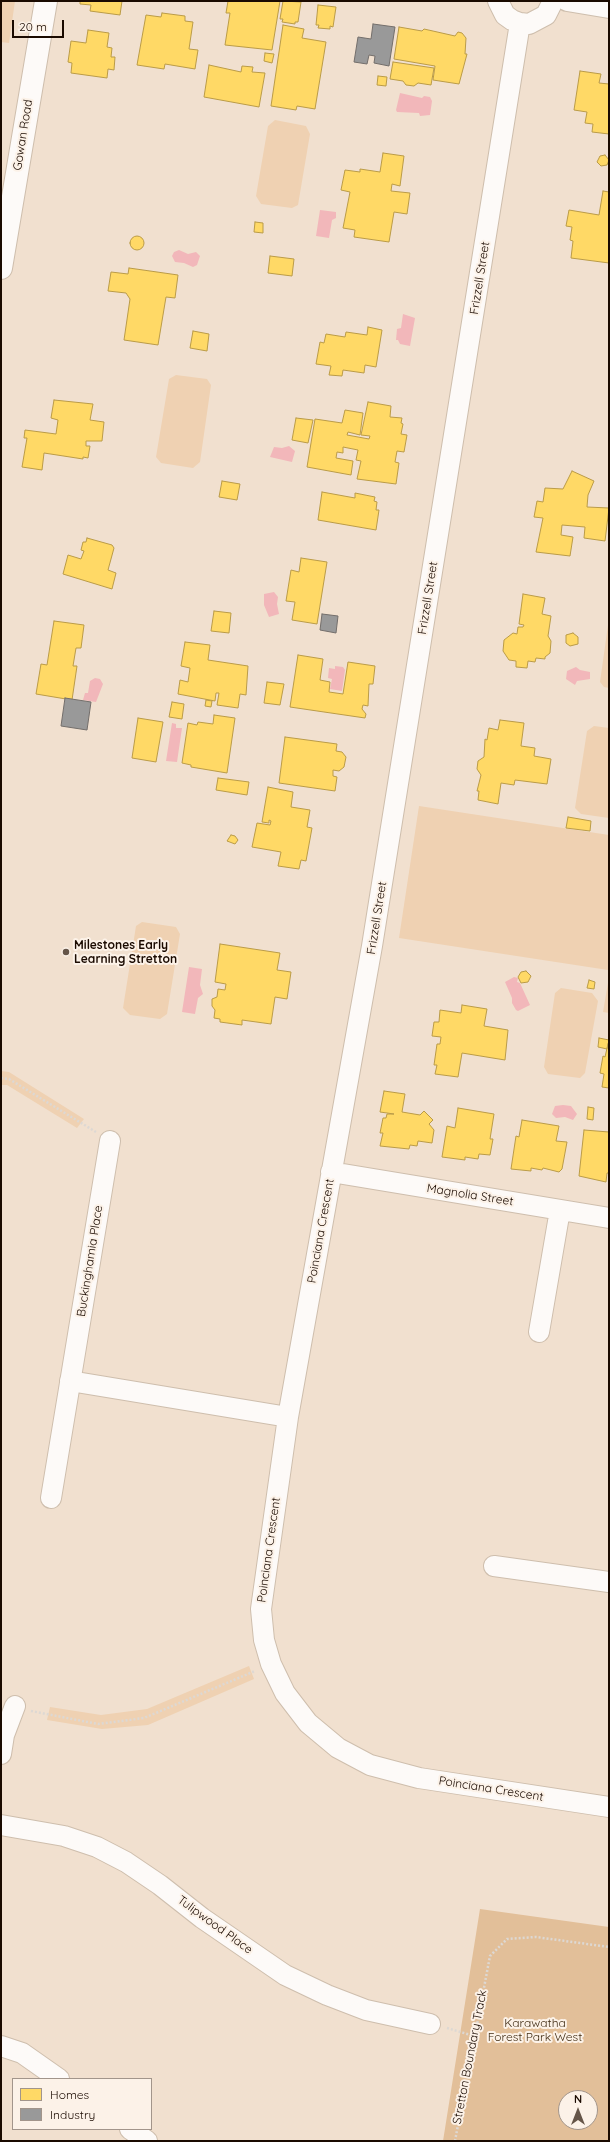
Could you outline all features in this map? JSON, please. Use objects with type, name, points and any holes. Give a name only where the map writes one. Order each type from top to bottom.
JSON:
[{"type":"main road","name":"Gowan Road","points":[[1,268],[46,1]]},
{"type":"street","points":[[498,1],[505,15],[520,23],[529,24],[538,21],[546,15],[553,1]]},
{"type":"street","points":[[566,1],[609,8]]},
{"type":"street","name":"Frizzell Street","points":[[331,1172],[375,930],[520,23]]},
{"type":"street","name":"Buckinghamia Place","points":[[51,1498],[110,1141]]},
{"type":"street","name":"Magnolia Street","points":[[331,1172],[609,1218]]},
{"type":"street","name":"Poinciana Crescent","points":[[331,1172],[288,1417],[261,1609],[264,1640],[271,1664],[285,1693],[308,1723],[338,1748],[370,1765],[419,1778],[609,1807]]},
{"type":"street","points":[[539,1332],[560,1210]]},
{"type":"street","points":[[70,1381],[288,1417]]},
{"type":"street","points":[[494,1566],[609,1582]]},
{"type":"street","points":[[1,1754],[4,1735],[16,1706]]},
{"type":"street","name":"Tulipwood Place","points":[[1,1825],[64,1836],[97,1848],[126,1862],[160,1885],[202,1918],[284,1975],[326,1995],[366,2010],[430,2024]]},
{"type":"street","points":[[1,2046],[22,2053],[58,2078]]},
{"type":"street","points":[[132,2130],[148,2141]]},
{"type":"path","points":[[1,1078],[9,1079],[110,1141]]},
{"type":"path","points":[[16,1706],[47,1715],[98,1724],[144,1718],[271,1664]]},
{"type":"path","name":"Stretton Boundary Track","points":[[454,2141],[490,1956],[507,1939],[536,1937],[609,1947]]},
{"type":"path","points":[[430,2024],[474,2036]]},
{"type":"shaded area","points":[[1,1],[15,1],[9,43],[1,42]]},
{"type":"shaded area","points":[[400,93],[422,98],[424,96],[430,97],[432,101],[430,115],[420,116],[419,113],[397,112],[396,110]]},
{"type":"shaded area","points":[[275,120],[306,126],[310,134],[298,205],[292,208],[261,204],[256,196],[268,126]]},
{"type":"shaded area","points":[[320,210],[336,212],[336,218],[332,220],[329,238],[316,236]]},
{"type":"shaded area","points":[[179,250],[188,254],[196,252],[200,256],[197,265],[193,267],[184,263],[175,262],[172,256],[174,252]]},
{"type":"shaded area","points":[[403,314],[415,318],[410,346],[400,344],[398,340],[396,340],[397,329],[401,328]]},
{"type":"shaded area","points":[[176,375],[207,379],[211,385],[200,462],[193,468],[161,463],[156,457],[169,379]]},
{"type":"shaded area","points":[[289,446],[295,451],[292,462],[270,457],[274,447],[282,448]]},
{"type":"shaded area","points":[[274,592],[278,597],[277,604],[279,614],[269,617],[264,605],[264,594]]},
{"type":"shaded area","points":[[609,618],[609,688],[604,687],[600,682]]},
{"type":"shaded area","points":[[335,666],[343,667],[345,670],[342,691],[330,689],[332,679],[328,678],[329,668],[335,669]]},
{"type":"shaded area","points":[[576,667],[580,670],[590,672],[590,679],[577,681],[575,685],[566,679],[567,671]]},
{"type":"shaded area","points":[[95,678],[100,679],[103,684],[96,702],[83,700],[85,693],[88,693],[90,681]]},
{"type":"shaded area","points":[[172,723],[176,724],[176,728],[182,728],[177,762],[166,761]]},
{"type":"shaded area","points":[[594,726],[609,728],[609,818],[581,814],[575,808],[587,731]]},
{"type":"shaded area","points":[[419,806],[609,835],[608,970],[399,938]]},
{"type":"shaded area","points":[[142,922],[176,927],[180,934],[167,1014],[160,1019],[130,1015],[123,1008],[136,926]]},
{"type":"shaded area","points":[[189,967],[202,969],[200,985],[203,994],[198,998],[195,1014],[182,1012]]},
{"type":"shaded area","points":[[514,977],[518,978],[517,982],[520,983],[530,1005],[518,1011],[512,1003],[512,998],[505,982]]},
{"type":"shaded area","points":[[609,977],[609,1013],[603,1012]]},
{"type":"shaded area","points":[[561,988],[592,993],[598,1001],[585,1073],[580,1078],[548,1074],[544,1067],[555,993]]},
{"type":"shaded area","points":[[1,1071],[9,1072],[84,1119],[77,1128],[7,1085],[1,1085]]},
{"type":"shaded area","points":[[555,1106],[571,1106],[577,1114],[573,1120],[565,1117],[556,1118],[552,1114]]},
{"type":"shaded area","points":[[249,1666],[254,1679],[148,1725],[102,1729],[47,1720],[50,1707],[101,1715],[147,1709]]},
{"type":"green space","name":"Karawatha Forest Park West","points":[[480,1909],[609,1927],[609,2141],[443,2141]]},
{"type":"building: Homes","points":[[80,1],[122,1],[120,15],[90,11],[91,5],[80,4]]},
{"type":"building: Homes","points":[[228,1],[280,1],[272,50],[225,45],[230,13],[226,13]]},
{"type":"building: Homes","points":[[283,1],[301,2],[298,22],[295,22],[295,24],[282,22],[283,19],[280,19]]},
{"type":"building: Homes","points":[[318,5],[336,7],[333,27],[330,26],[330,29],[318,28],[319,25],[316,25]]},
{"type":"building: Homes","points":[[162,13],[185,16],[185,21],[193,22],[189,49],[198,50],[195,69],[165,64],[164,69],[137,65],[146,15],[161,17]]},
{"type":"building: Homes","points":[[283,25],[304,29],[302,38],[326,42],[315,109],[297,106],[296,110],[271,106]]},
{"type":"building: Homes","points":[[399,27],[422,31],[424,29],[455,36],[458,32],[462,33],[466,38],[465,54],[467,54],[459,84],[433,80],[435,66],[394,59]]},
{"type":"building: Homes","points":[[88,30],[109,33],[107,47],[112,48],[111,57],[115,57],[114,70],[108,69],[107,78],[71,73],[72,63],[68,62],[71,41],[86,43]]},
{"type":"building: Homes","points":[[265,53],[274,54],[272,63],[264,61]]},
{"type":"building: Homes","points":[[393,62],[434,68],[431,85],[418,83],[414,86],[406,85],[403,81],[390,79]]},
{"type":"building: Homes","points":[[209,65],[241,72],[242,66],[253,67],[252,72],[265,73],[259,107],[204,97]]},
{"type":"building: Homes","points":[[580,71],[601,74],[599,83],[609,84],[609,134],[592,132],[593,124],[585,123],[587,112],[574,110]]},
{"type":"building: Homes","points":[[378,76],[387,77],[386,86],[377,85]]},
{"type":"building: Homes","points":[[383,153],[404,156],[400,186],[392,184],[391,191],[410,193],[407,214],[394,212],[389,242],[354,237],[355,230],[343,228],[350,192],[341,190],[345,170],[360,172],[360,169],[380,172]]},
{"type":"building: Homes","points":[[605,155],[609,160],[607,165],[601,166],[597,162],[600,156]]},
{"type":"building: Homes","points":[[603,191],[609,192],[609,263],[571,258],[573,241],[570,240],[572,227],[566,226],[569,210],[599,215]]},
{"type":"building: Homes","points":[[255,222],[263,223],[263,233],[254,232]]},
{"type":"building: Homes","points":[[134,236],[140,236],[144,240],[144,246],[140,250],[134,250],[130,246],[130,240]]},
{"type":"building: Homes","points":[[270,256],[294,259],[292,276],[268,273]]},
{"type":"building: Homes","points":[[129,268],[178,275],[175,298],[166,297],[158,345],[124,340],[130,299],[126,293],[108,291],[111,272],[128,274]]},
{"type":"building: Homes","points":[[368,327],[382,330],[376,367],[365,365],[364,373],[343,370],[342,376],[329,375],[331,366],[316,364],[320,342],[324,343],[326,334],[345,337],[346,332],[367,335]]},
{"type":"building: Homes","points":[[193,331],[209,334],[207,351],[190,348]]},
{"type":"building: Homes","points":[[54,400],[93,404],[90,420],[104,422],[102,441],[86,441],[86,446],[90,446],[88,458],[83,457],[83,459],[44,453],[42,470],[22,467],[27,438],[24,438],[25,430],[56,434],[58,420],[51,418]]},
{"type":"building: Homes","points":[[368,402],[391,406],[390,417],[402,418],[401,423],[403,424],[401,434],[407,435],[404,452],[397,451],[395,462],[399,463],[396,484],[357,479],[361,461],[356,460],[358,450],[343,447],[343,453],[337,452],[336,458],[353,461],[351,475],[307,467],[315,419],[342,423],[345,410],[363,413],[360,435],[348,432],[347,435],[369,439],[370,436],[361,435]]},
{"type":"building: Homes","points":[[296,418],[313,420],[308,443],[292,440]]},
{"type":"building: Homes","points":[[572,471],[594,481],[588,495],[587,507],[609,508],[605,541],[584,538],[585,527],[562,525],[561,535],[573,537],[570,556],[536,552],[543,518],[534,517],[537,501],[543,502],[545,488],[563,489]]},
{"type":"building: Homes","points":[[222,481],[240,484],[237,500],[219,497]]},
{"type":"building: Homes","points":[[322,492],[355,498],[355,493],[375,497],[374,501],[377,502],[376,510],[379,510],[376,530],[318,520]]},
{"type":"building: Homes","points":[[87,538],[112,545],[114,548],[108,570],[116,573],[112,589],[63,574],[68,555],[81,559],[84,551],[81,550],[83,542],[86,542]]},
{"type":"building: Homes","points":[[301,558],[327,562],[317,624],[292,620],[295,602],[286,601],[291,570],[299,572]]},
{"type":"building: Homes","points":[[523,594],[545,598],[542,614],[551,616],[548,636],[551,641],[550,653],[545,657],[545,659],[536,658],[535,662],[528,661],[527,668],[516,667],[516,661],[509,660],[503,651],[504,640],[513,633],[517,634],[518,627],[523,627],[524,625],[519,624]]},
{"type":"building: Homes","points":[[214,611],[231,613],[229,633],[211,631]]},
{"type":"building: Homes","points":[[54,621],[84,625],[81,648],[76,648],[73,666],[77,666],[72,700],[36,694],[41,664],[47,665]]},
{"type":"building: Homes","points":[[573,633],[578,637],[578,644],[570,646],[566,643],[566,635]]},
{"type":"building: Homes","points":[[185,642],[210,645],[208,660],[248,666],[246,695],[240,694],[238,708],[217,705],[219,693],[216,693],[215,701],[178,694],[180,680],[188,682],[190,668],[181,666]]},
{"type":"building: Homes","points":[[298,655],[323,659],[320,680],[330,682],[329,692],[343,694],[348,662],[375,666],[373,684],[369,684],[368,706],[363,705],[362,709],[366,714],[365,718],[290,707]]},
{"type":"building: Homes","points":[[267,682],[284,684],[280,705],[264,703]]},
{"type":"building: Homes","points":[[206,700],[212,701],[211,707],[205,706]]},
{"type":"building: Homes","points":[[172,702],[184,704],[182,719],[169,717]]},
{"type":"building: Homes","points":[[214,715],[235,718],[227,773],[191,767],[191,765],[182,763],[188,723],[197,725],[198,722],[213,724]]},
{"type":"building: Homes","points":[[138,718],[163,722],[156,762],[132,758]]},
{"type":"building: Homes","points":[[500,720],[524,723],[521,746],[535,748],[534,756],[551,759],[547,784],[515,780],[514,785],[501,783],[498,804],[478,800],[479,791],[477,791],[481,775],[477,769],[478,761],[484,757],[485,739],[487,740],[489,728],[498,730]]},
{"type":"building: Homes","points":[[285,737],[337,744],[336,751],[342,752],[346,757],[344,767],[339,771],[333,770],[333,776],[337,777],[335,791],[279,783]]},
{"type":"building: Homes","points":[[218,778],[249,782],[247,795],[216,790]]},
{"type":"building: Homes","points":[[268,787],[293,792],[291,807],[310,810],[307,827],[312,828],[306,861],[301,860],[299,869],[278,866],[281,852],[252,847],[257,823],[270,825],[271,821],[269,820],[269,823],[262,822]]},
{"type":"building: Homes","points":[[568,817],[591,821],[590,831],[566,828]]},
{"type":"building: Homes","points":[[231,835],[235,836],[238,840],[235,844],[227,841]]},
{"type":"building: Homes","points":[[220,944],[280,953],[277,970],[291,972],[287,999],[275,997],[271,1024],[242,1020],[242,1025],[220,1022],[220,1019],[214,1018],[215,1010],[212,1006],[212,999],[217,997],[218,989],[225,990],[226,984],[215,982]]},
{"type":"building: Homes","points":[[526,971],[531,976],[528,982],[521,983],[518,977],[521,972]]},
{"type":"building: Homes","points":[[589,980],[595,982],[594,989],[587,988]]},
{"type":"building: Homes","points":[[462,1005],[487,1009],[484,1026],[508,1030],[505,1060],[462,1053],[458,1077],[435,1074],[437,1065],[434,1065],[437,1044],[440,1044],[441,1037],[432,1036],[434,1022],[439,1022],[440,1010],[461,1013]]},
{"type":"building: Homes","points":[[599,1038],[609,1040],[607,1049],[598,1047]]},
{"type":"building: Homes","points":[[608,1044],[609,1088],[602,1087],[604,1074],[600,1073],[603,1056],[605,1057]]},
{"type":"building: Homes","points":[[384,1091],[405,1094],[402,1112],[420,1115],[424,1111],[433,1120],[429,1124],[434,1130],[432,1143],[418,1141],[417,1146],[410,1145],[409,1149],[380,1146],[383,1133],[380,1133],[383,1118],[386,1118],[387,1114],[394,1114],[380,1112]]},
{"type":"building: Homes","points":[[588,1107],[594,1108],[593,1120],[587,1119]]},
{"type":"building: Homes","points":[[458,1108],[494,1114],[490,1139],[493,1139],[490,1155],[479,1154],[478,1159],[465,1157],[465,1160],[442,1157],[447,1126],[455,1128]]},
{"type":"building: Homes","points":[[522,1120],[559,1126],[556,1141],[567,1142],[562,1169],[559,1172],[543,1168],[542,1170],[531,1168],[531,1171],[511,1169],[516,1136],[519,1137]]},
{"type":"building: Homes","points":[[584,1130],[609,1132],[609,1173],[607,1173],[606,1182],[579,1176]]},
{"type":"building: Industry","points":[[373,24],[395,27],[389,66],[374,63],[375,56],[369,55],[367,64],[354,62],[358,37],[371,39]]},
{"type":"building: Industry","points":[[322,614],[338,616],[336,633],[320,630]]},
{"type":"building: Industry","points":[[65,698],[91,702],[87,730],[61,726]]},
{"type":"place","name":"Milestones Early Learning Stretton","points":[[66,952]]}]
